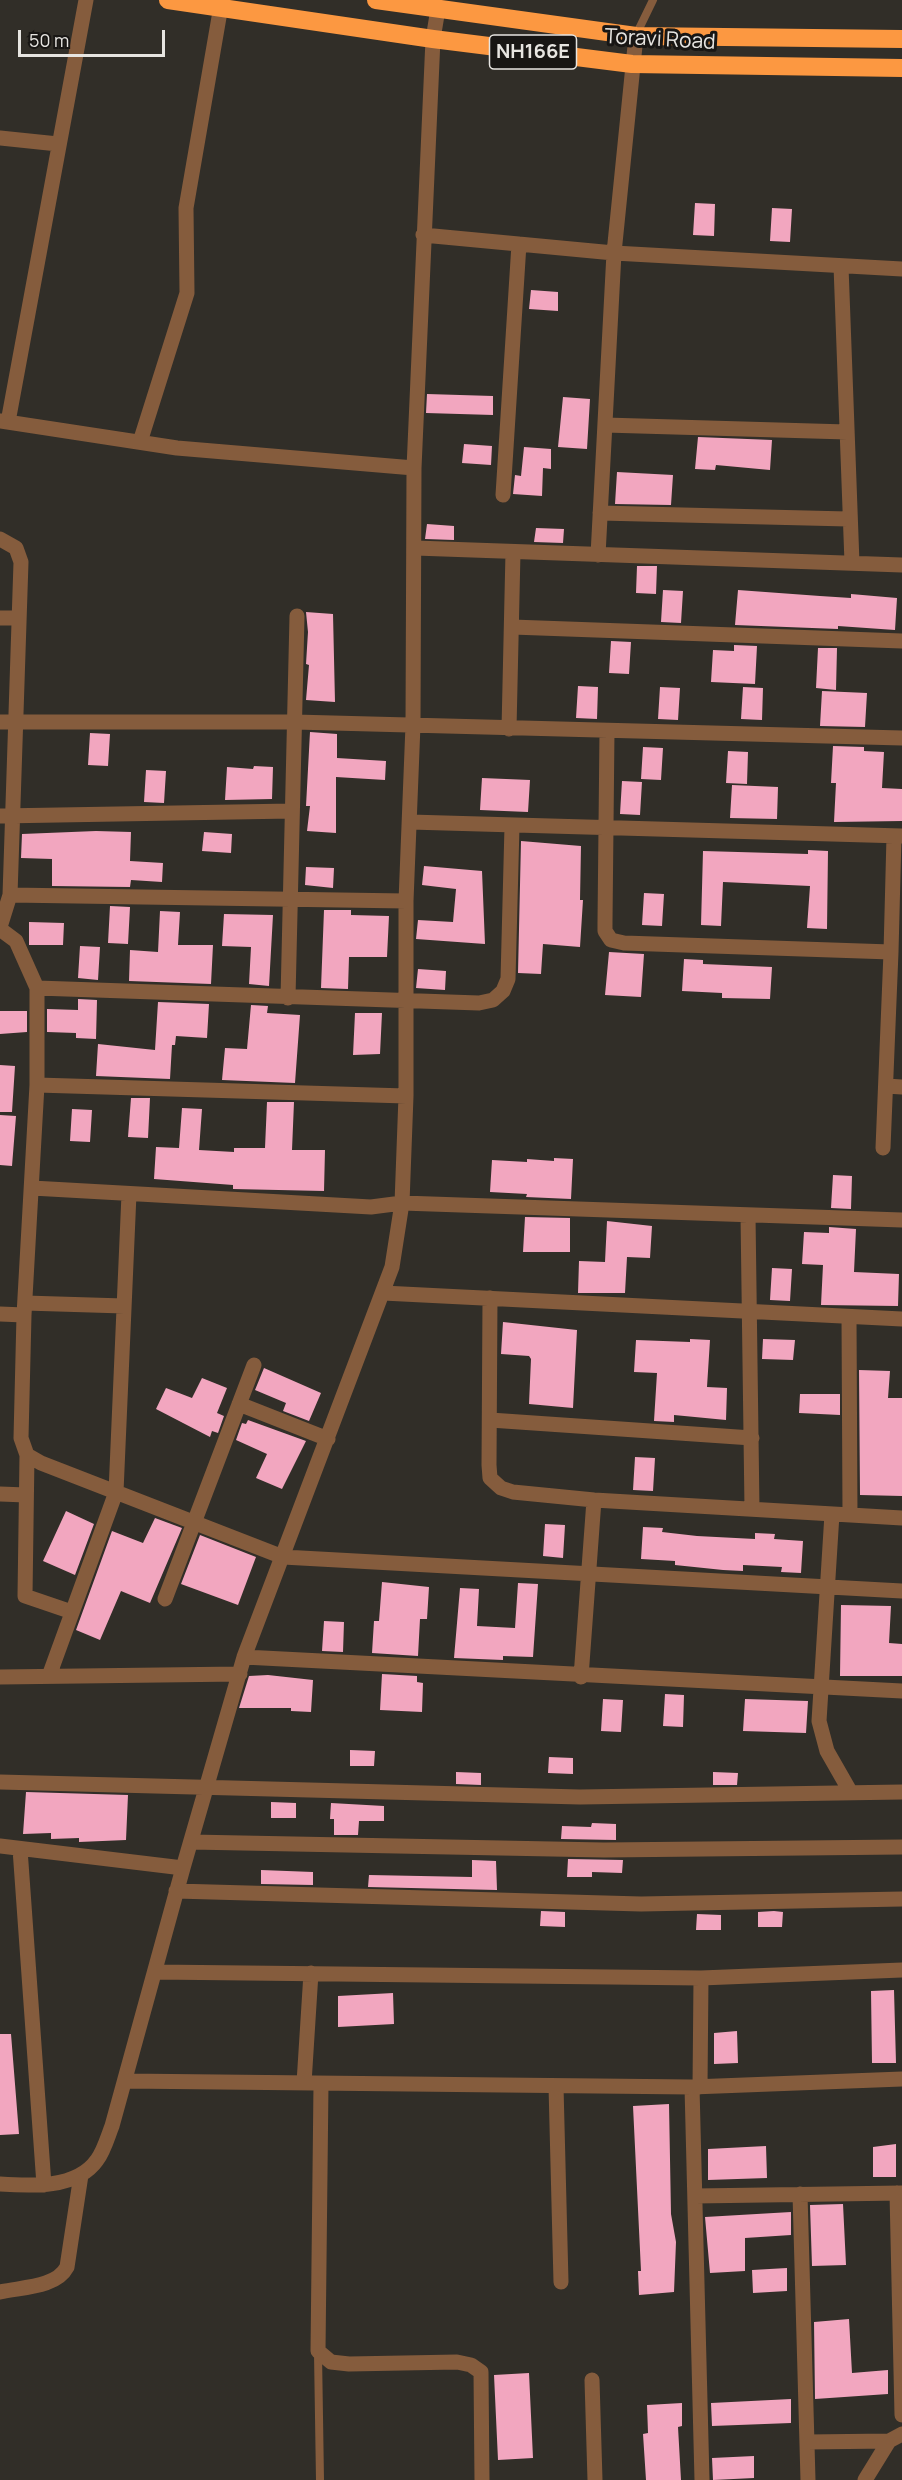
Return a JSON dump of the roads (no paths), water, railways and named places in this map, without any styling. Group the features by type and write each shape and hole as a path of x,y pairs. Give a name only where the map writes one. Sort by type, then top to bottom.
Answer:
{"highway":[{"name":"Toravi Road","path":"168,0 221,4 433,39 632,64 902,68"},
{"name":"Toravi Road","path":"376,0 636,36 902,39"}],"street":[{"path":"86,0 4,421 177,448 414,468"},
{"path":"140,442 187,293 186,208 221,4"},
{"path":"0,2184 44,2185 81,2175 97,2160 112,2126 176,1891 244,1657 392,1267 402,1203 406,1096 406,901 413,725 414,468 433,39 438,9"},
{"path":"598,555 614,253 636,36"},
{"path":"0,138 58,144"},
{"path":"423,236 614,253 902,270"},
{"path":"503,495 519,244"},
{"path":"840,266 848,519 852,563"},
{"path":"605,425 847,432"},
{"path":"600,513 848,519"},
{"path":"0,539 16,548 21,562 19,618 7,722 6,816 10,895 0,928 16,941 37,988 37,1085 24,1309 21,1438 27,1455 25,1596 72,1612"},
{"path":"415,548 902,565"},
{"path":"509,729 513,552"},
{"path":"288,998 297,616"},
{"path":"0,618 19,618"},
{"path":"512,627 902,640"},
{"path":"7,722 295,722 902,738"},
{"path":"607,731 604,922 605,931 611,940 624,943 891,952"},
{"path":"6,816 292,811"},
{"path":"410,822 898,836 891,952 895,1004 886,1086 884,1148"},
{"path":"37,988 407,1002 479,1003 493,1000 503,991 508,979 512,826"},
{"path":"10,895 406,901"},
{"path":"37,1085 406,1096"},
{"path":"886,1086 902,1087"},
{"path":"32,1188 371,1207 402,1203 902,1220"},
{"path":"49,1676 116,1492 129,1194"},
{"path":"748,1215 752,1509"},
{"path":"383,1293 902,1319"},
{"path":"490,1298 490,1478 501,1488 513,1492 594,1500 902,1518"},
{"path":"0,1314 24,1309 124,1306"},
{"path":"849,1317 850,1515"},
{"path":"165,1599 254,1365"},
{"path":"239,1404 328,1439"},
{"path":"490,1420 752,1438"},
{"path":"27,1455 41,1463 283,1557 902,1591"},
{"path":"0,1494 26,1495"},
{"path":"581,1677 594,1500"},
{"path":"831,1514 829,1587 819,1721 821,1736 851,1793"},
{"path":"244,1657 581,1677 902,1692"},
{"path":"0,1677 240,1674"},
{"path":"0,1782 591,1797 902,1792"},
{"path":"190,1842 604,1851 902,1847"},
{"path":"0,1846 183,1868"},
{"path":"20,1849 44,2185"},
{"path":"176,1891 641,1904 902,1899"},
{"path":"155,1972 701,1978 902,1970"},
{"path":"304,2083 311,1973"},
{"path":"701,1978 696,2087 695,2196 702,2480"},
{"path":"125,2082 696,2087 902,2079"},
{"path":"321,2084 318,2351 331,2362 349,2364 457,2362 471,2365 481,2372 482,2480"},
{"path":"556,2086 561,2282"},
{"path":"0,2292 52,2282 62,2276 67,2267 81,2175"},
{"path":"695,2196 900,2193 902,2415"},
{"path":"800,2194 808,2480"},
{"path":"592,2380 595,2480"},
{"path":"807,2442 895,2438"},
{"path":"865,2480 895,2438"}],"lane":[{"path":"636,36 653,0"},
{"path":"318,2351 320,2480"}]}
